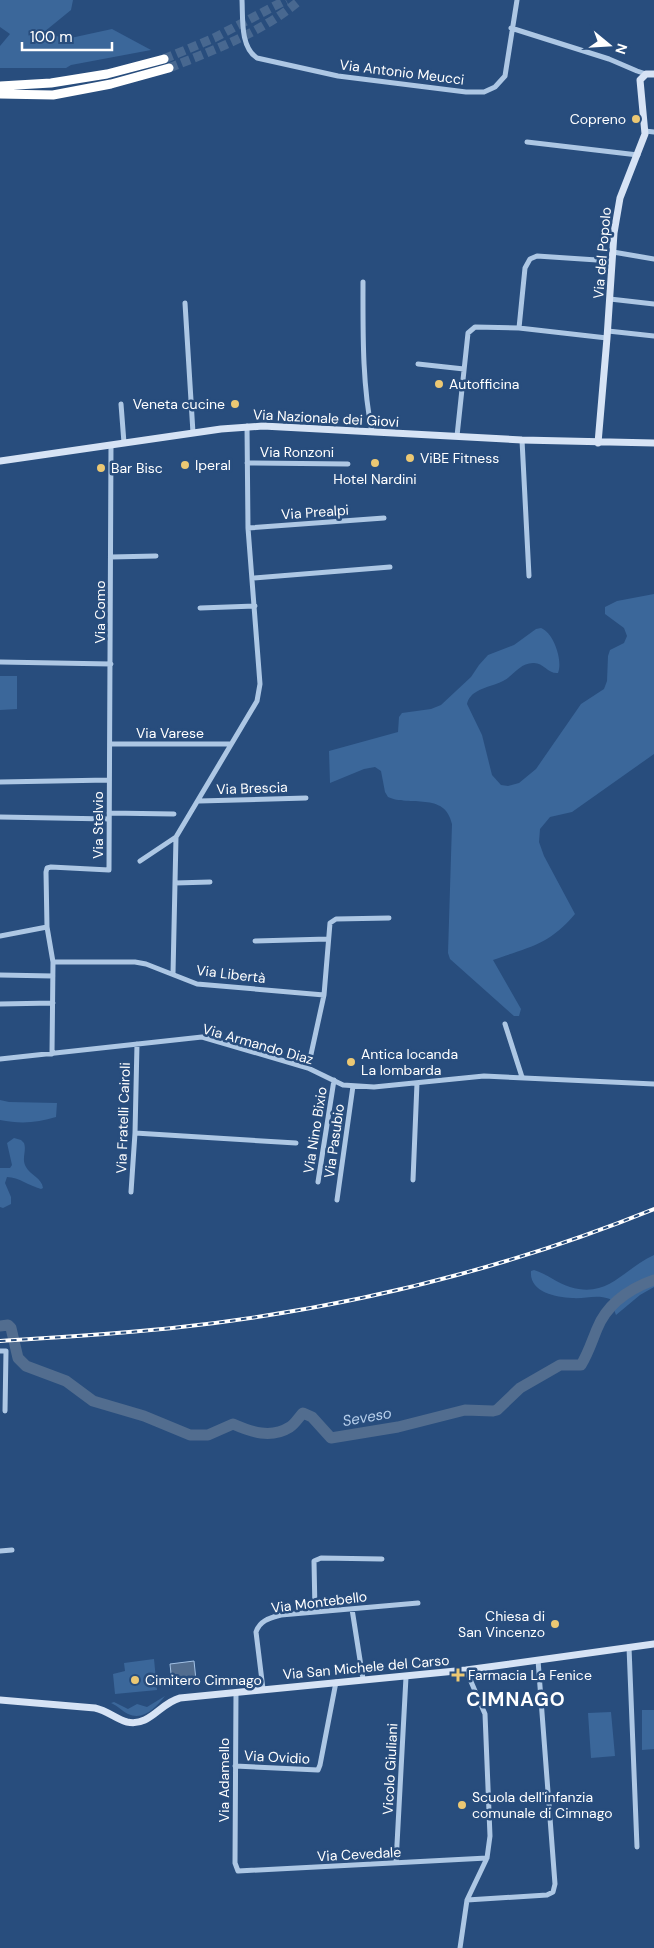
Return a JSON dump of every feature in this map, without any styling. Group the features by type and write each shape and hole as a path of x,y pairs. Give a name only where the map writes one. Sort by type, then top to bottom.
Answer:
{"highway":[{"path":"0,86 51,83 107,74 164,59"},
{"path":"0,94 52,95 111,84 169,68"}],"street":[{"name":"Via Antonio Meucci","path":"242,0 248,49 251,54 264,61 338,76 466,92 484,92 495,87 505,76 517,0"},
{"path":"512,28 650,74"},
{"path":"631,69 635,73 640,86"},
{"path":"640,86 641,78 650,74"},
{"name":"Via del Popolo","path":"598,443 608,334 614,233 618,206 645,136 640,86"},
{"path":"645,131 654,132"},
{"path":"527,142 638,155"},
{"path":"613,252 654,259"},
{"path":"519,328 525,268 530,259 537,256 612,261"},
{"path":"363,282 366,396 372,432"},
{"path":"610,299 654,304"},
{"path":"185,302 193,433"},
{"path":"457,436 468,333 475,328 519,328 654,336"},
{"path":"418,364 464,368"},
{"path":"121,404 124,443"},
{"path":"140,861 176,837 257,701 260,684 248,528 247,426"},
{"name":"Via Nazionale dei Giovi","path":"0,461 247,426 522,440 654,443"},
{"path":"522,440 529,576"},
{"name":"Via Como","path":"109,780 111,445"},
{"name":"Via Ronzoni","path":"247,463 348,464"},
{"name":"Via Prealpi","path":"248,528 384,518"},
{"path":"111,557 156,556"},
{"path":"253,578 390,566"},
{"path":"200,608 255,606"},
{"path":"0,662 111,664"},
{"name":"Via Varese","path":"110,744 230,744"},
{"path":"0,782 109,780"},
{"name":"Via Stelvio","path":"47,926 44,876 47,868 109,870 109,780"},
{"name":"Via Brescia","path":"198,801 306,798"},
{"path":"0,817 174,814"},
{"path":"173,974 176,837"},
{"path":"175,883 210,882"},
{"path":"308,1068 324,995 330,923 336,919 389,918"},
{"path":"0,936 47,926 54,976 52,1054"},
{"path":"255,941 328,939"},
{"name":"Via Libertà","path":"53,962 136,962 197,984 324,995"},
{"path":"0,975 54,976"},
{"path":"0,1004 53,1003"},
{"path":"505,1024 522,1077"},
{"name":"Via Armando Diaz","path":"0,1059 202,1037 308,1068 343,1085 374,1087 484,1076 654,1084"},
{"name":"Via Fratelli Cairoli","path":"131,1192 135,1133 137,1044"},
{"name":"Via Nino Bixio","path":"318,1182 334,1080"},
{"path":"413,1180 417,1083"},
{"name":"Via Pasubio","path":"336,1200 353,1086"},
{"path":"135,1133 296,1143"},
{"path":"3,1351 5,1411"},
{"path":"0,1551 12,1550"},
{"path":"316,1612 314,1561 321,1558 382,1559"},
{"name":"Via Montebello","path":"263,1689 256,1638 258,1626 268,1618 281,1615 418,1603"},
{"path":"352,1609 363,1679"},
{"name":"Via San Michele del Carso","path":"0,1700 95,1708 108,1711 122,1720 136,1722 148,1719 174,1699 363,1679 406,1677 654,1644"},
{"path":"629,1647 636,1847"},
{"path":"467,1900 547,1895 553,1892 556,1884 538,1660"},
{"path":"460,1948 467,1900 487,1858 490,1836 485,1714 466,1670"},
{"name":"Vicolo Giuliani","path":"396,1863 406,1677"},
{"name":"Via Ovidio","path":"235,1766 318,1770 336,1682"},
{"name":"Via Adamello","path":"235,1867 236,1692"},
{"name":"Via Cevedale","path":"235,1867 238,1871 244,1872 487,1858"}],"shaded area":[{"path":"0,0 73,0 71,10 44,32 66,39 112,29 151,50 71,65 66,68 0,68 0,46 10,34 0,27"},
{"path":"654,594 654,754 572,812 550,817 540,829 539,842 544,856 575,914 547,939 528,948 493,960 521,1009 519,1016 514,1016 450,959 448,953 452,824 448,814 442,807 434,804 396,800 388,797 385,792 381,771 375,767 364,769 330,783 329,751 398,732 399,717 402,713 431,709 441,705 471,677 488,655 514,645 536,629 541,628 550,635 556,648 559,662 558,673 551,672 537,663 524,665 507,679 473,694 467,704 482,735 492,775 501,785 508,786 519,783 536,769 581,704 604,689 607,681 610,650 624,643 627,636 624,628 605,614 605,607 617,601"},
{"path":"0,676 17,676 17,709 0,710"},
{"path":"0,1100 9,1102 57,1103 56,1117 28,1122 0,1120"},
{"path":"14,1138 24,1143 25,1164 43,1188 32,1186 16,1178 7,1177 5,1183 11,1197 11,1204 3,1208 0,1207 0,1168 10,1168 12,1165 7,1143"},
{"path":"654,1255 654,1287 640,1295 616,1315 610,1299 596,1297 572,1298 551,1295 539,1289 531,1278 531,1271 534,1270 570,1287 583,1290 595,1289 615,1281"},
{"path":"154,1659 157,1690 115,1694 113,1674 125,1671 124,1663"},
{"path":"194,1661 196,1680 172,1683 170,1664"},
{"path":"165,1696 149,1712 139,1716 128,1714 111,1703 114,1702 128,1709 137,1704 147,1707"},
{"path":"642,1710 654,1710 654,1749 642,1750"},
{"path":"611,1712 615,1756 591,1758 588,1713"}],"waterway":[{"name":"Seveso","path":"0,1326 8,1325 11,1328 18,1358 26,1366 66,1381 93,1401 144,1416 190,1435 208,1435 233,1424 254,1432 276,1433 292,1426 303,1413 312,1417 331,1438 398,1427 465,1410 497,1410 520,1388 560,1365 581,1365 601,1320 613,1305 636,1288 654,1280"}],"tunnel":[{"path":"164,59 214,38 286,0"},
{"path":"169,68 254,31 300,0"}],"railway":[{"path":"0,1341 181,1327 302,1310 362,1298 422,1284 539,1251 654,1209"}],"place":[{"name":"Copreno","path":"636,119"},
{"name":"Autofficina","path":"439,384"},
{"name":"Veneta cucine","path":"235,404"},
{"name":"ViBE Fitness","path":"410,458"},
{"name":"Hotel Nardini","path":"375,463"},
{"name":"Iperal","path":"185,465"},
{"name":"Bar Bisc","path":"101,468"},
{"name":"Antica locanda La lombarda","path":"351,1062"},
{"name":"Chiesa di San Vincenzo","path":"555,1624"},
{"name":"Farmacia La Fenice","path":"458,1675"},
{"name":"Cimitero Cimnago","path":"135,1680"},
{"name":"Scuola dell'infanzia comunale di Cimnago","path":"462,1805"}],"district":[{"name":"CIMNAGO","path":"516,1699"}]}
